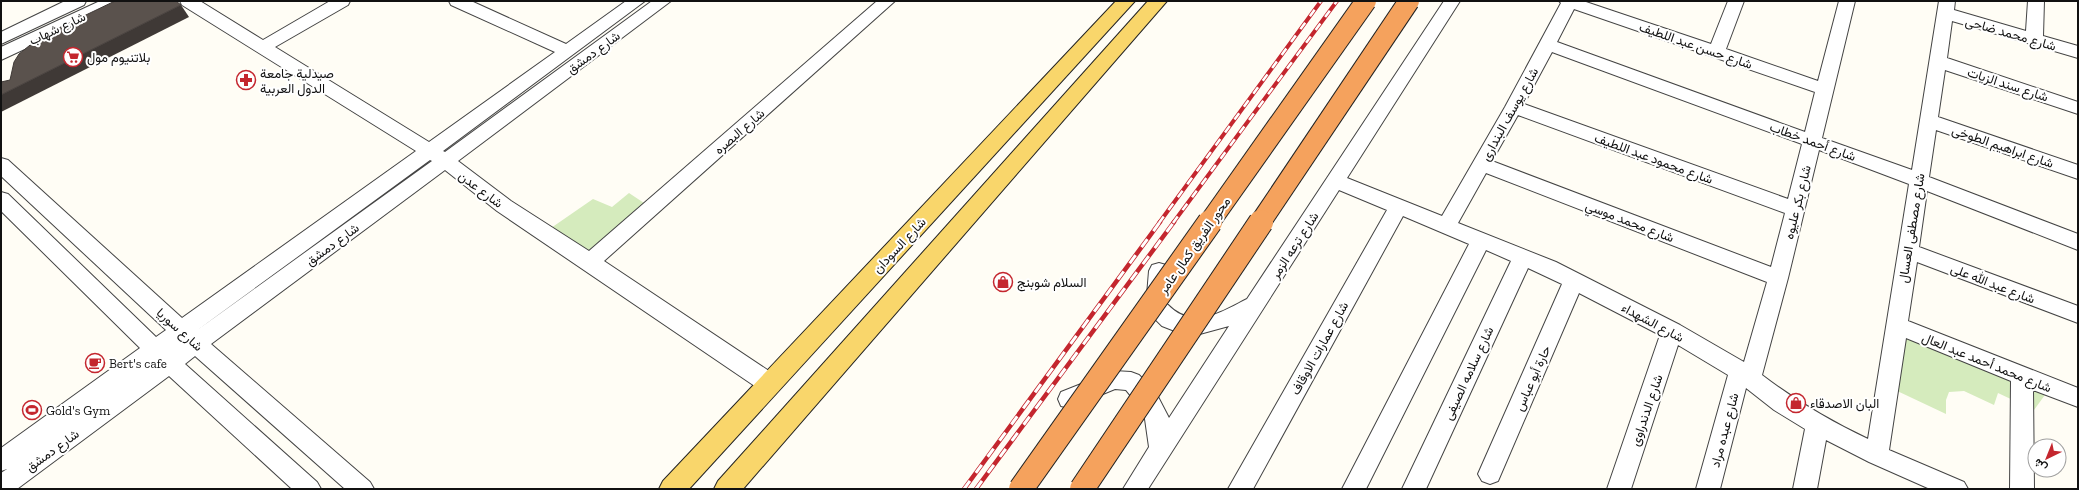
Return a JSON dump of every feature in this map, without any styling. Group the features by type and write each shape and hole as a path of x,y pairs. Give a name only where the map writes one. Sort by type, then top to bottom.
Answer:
{"highway":[{"name":"محور الفريق كمال عامر","path":"1021,489 1366,1"},
{"path":"1082,489 1409,1"}],"main road":[{"name":"شارع السودان","path":"672,489 1126,1"},
{"path":"727,489 1158,1"}],"street":[{"name":"شارع شهاب","path":"1,39 78,1"},
{"name":"شارع شهاب","path":"1,54 113,1"},
{"name":"شارع عدن","path":"188,1 438,156 504,206 590,262 770,384"},
{"path":"263,47 342,1"},
{"path":"457,1 568,51"},
{"name":"شارع دمشق","path":"438,156 568,51 637,1"},
{"name":"شارع دمشق","path":"1,487 189,337 438,156 663,1"},
{"name":"شارع البصره","path":"590,262 887,1"},
{"name":"شارع ترعه الزمر","path":"1135,489 1452,1"},
{"name":"شارع حسن عبد اللطيف","path":"1569,1 1825,89"},
{"name":"شارع يوسف البندارى","path":"1446,226 1514,107 1569,1"},
{"path":"1717,52 1736,1"},
{"name":"شارع بكر عليوه","path":"1745,375 1778,278 1847,1"},
{"path":"2034,39 2036,1"},
{"name":"شارع محمد ضاحى","path":"1946,7 2034,39 2078,52"},
{"name":"شارع مصطفى العسال","path":"1877,455 1946,7"},
{"name":"شارع أحمد خطاب","path":"1548,44 1812,140 2078,242"},
{"name":"شارع سند الزيات","path":"1938,61 2078,108"},
{"name":"شارع محمود عبد اللطيف","path":"1514,107 1795,209"},
{"name":"شارع ابراهيم الطوخى","path":"1928,120 2078,172"},
{"name":"شارع محمد موسي","path":"1482,164 1778,278"},
{"name":"شارع سوريا","path":"1,165 189,337 362,489"},
{"name":"شارع الشهداء","path":"1336,181 1523,256 1574,281 1672,331 1745,375 1782,403 1817,426 1877,455 1921,482 1956,489"},
{"path":"1,199 163,357 309,489"},
{"name":"شارع عمارات الاوقاف","path":"1240,489 1398,206"},
{"path":"1354,489 1481,240"},
{"name":"شارع عبد الله على","path":"1908,251 2078,315"},
{"name":"شارع سلامه الصيفى","path":"1414,489 1523,256"},
{"path":"1159,271 1156,307 1174,323 1199,327 1213,324 1256,304"},
{"name":"حارة أبو عباس","path":"1490,474 1574,281"},
{"name":"شارع محمد أحمد عبد العال","path":"1896,325 2078,398"},
{"name":"شارع الدندراوى","path":"1619,489 1672,331"},
{"name":"شارع دمشق","path":"1,461 163,357"},
{"name":"شارع عبده مراد","path":"1708,489 1745,375"},
{"path":"2022,376 2022,489"},
{"path":"1069,399 1114,380 1131,381 1150,400 1158,417 1161,450"},
{"path":"1805,489 1817,426"}],"green space":[{"path":"629,193 644,203 587,252 551,228 593,199 612,207"},
{"path":"1903,336 2050,388 2034,410 1998,393 1994,405 1964,391 1949,392 1946,400 1946,414 1893,389"}],"building":[{"path":"115,1 176,1 181,5 1,95 1,82 10,80 14,62 19,54 40,37"}],"railway":[{"path":"1159,223 1321,1"},
{"path":"1173,223 1337,1"},
{"path":"964,489 1160,222"},
{"path":"976,489 1174,222"}],"place":[{"name":"بلاتنيوم مول","path":"73,57"},
{"name":"صيدلية جامعة الدول العربية","path":"246,80"},
{"name":"السلام شوبنج","path":"1003,282"},
{"name":"Bert's cafe","path":"95,363"},
{"name":"البان الاصدقاء","path":"1796,403"},
{"name":"Gold's Gym","path":"32,410"}]}
